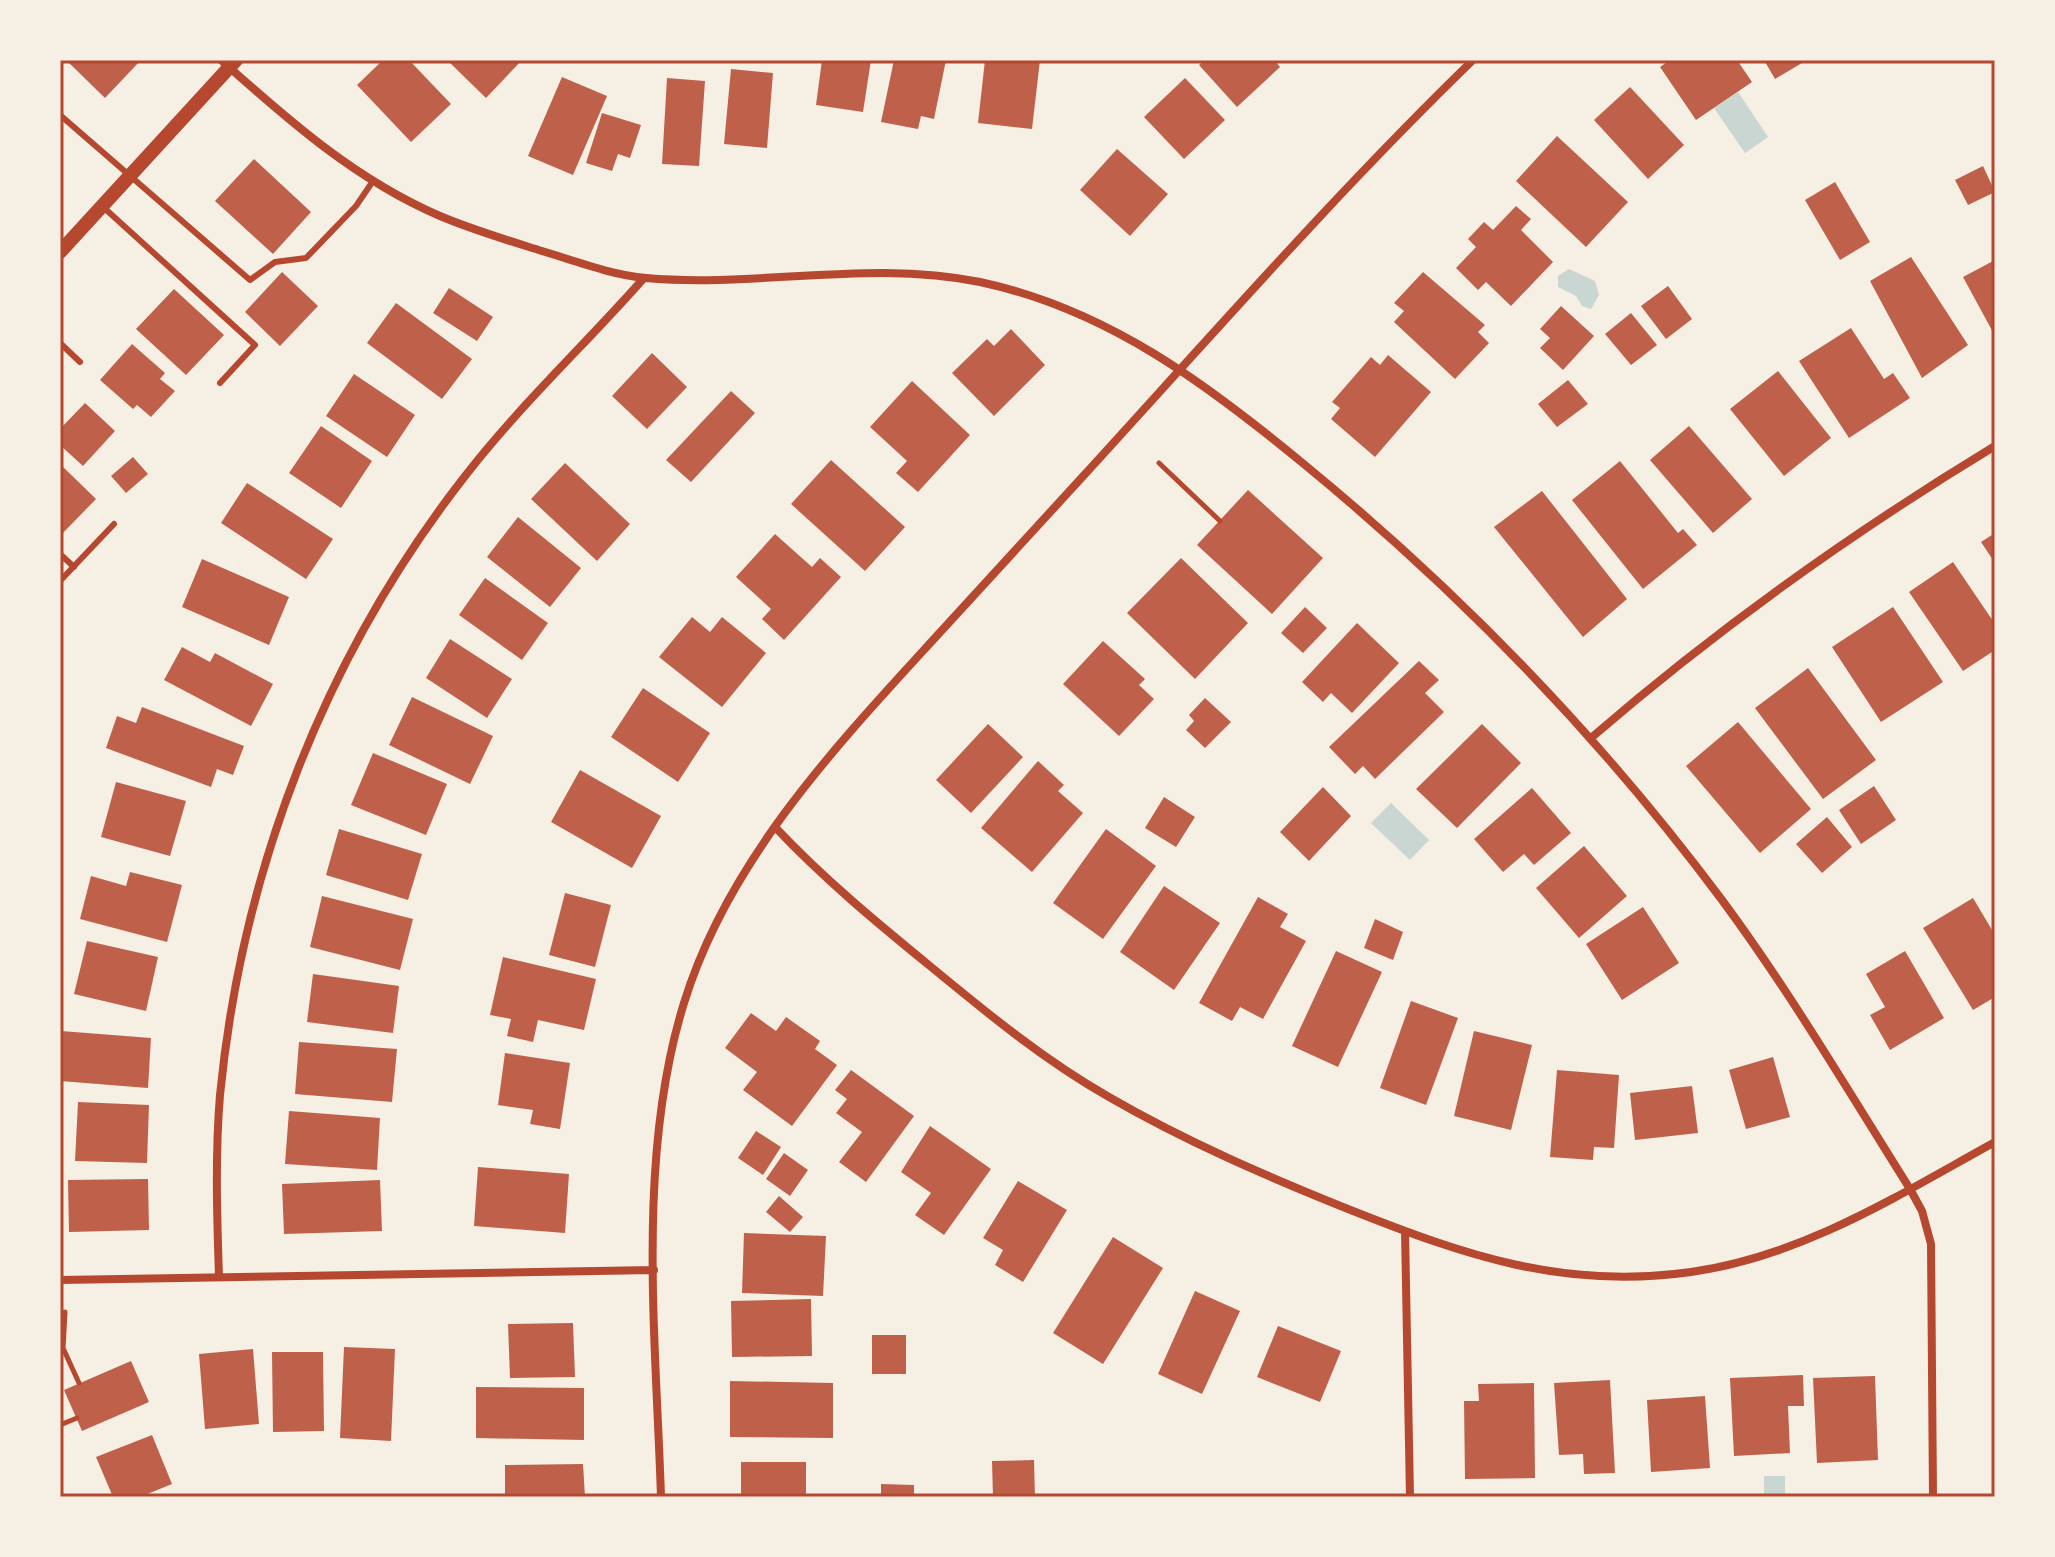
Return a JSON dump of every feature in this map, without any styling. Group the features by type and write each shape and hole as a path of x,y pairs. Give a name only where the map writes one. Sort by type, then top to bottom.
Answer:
{"street":[{"path":"661,1497 654,1270 659,1134 665,1083 682,1006 704,943 775,827 855,726 1182,369 1473,60"},
{"path":"60,252 229,62 296,128 373,181 434,214 481,232 644,278 873,272 968,280 1057,305 1109,326 1182,369 1222,397 1379,524 1479,619 1639,794 1743,929 1922,1211 1931,1244 1933,1497"},
{"path":"219,1277 220,1098 233,998 255,896 306,746 373,610 431,522 534,394 644,278"},
{"path":"1591,738 1664,675 1776,589 1890,509 1995,446"},
{"path":"775,827 828,882 993,1018 1062,1068 1205,1148 1405,1231 1493,1262 1585,1278 1650,1276 1762,1257 1828,1233 1995,1142"},
{"path":"1405,1231 1410,1497"},
{"path":"60,1280 654,1270"}],"lane":[{"path":"60,115 250,280 275,262 306,258 356,206 373,181"},
{"path":"102,206 255,345 220,383"},
{"path":"60,343 80,362"},
{"path":"60,581 114,524"},
{"path":"60,554 74,567"}],"path":[{"path":"1159,463 1220,521"},
{"path":"65,1312 63,1348 79,1383"},
{"path":"60,1425 77,1418"}],"shaded area":[{"path":"1738,92 1768,137 1745,153 1714,108"},
{"path":"1569,269 1595,281 1599,295 1591,309 1582,306 1576,296 1558,287 1558,276"},
{"path":"1391,803 1429,840 1410,860 1371,823"},
{"path":"1764,1476 1785,1476 1785,1497 1764,1497"}],"building":[{"path":"66,60 141,60 105,98"},
{"path":"383,60 409,60 451,104 411,142 357,85"},
{"path":"447,60 522,60 486,98"},
{"path":"822,60 871,60 863,112 816,105"},
{"path":"894,60 946,60 934,119 921,116 918,129 881,122"},
{"path":"985,60 1040,60 1032,129 978,123"},
{"path":"1205,60 1274,60 1280,67 1237,107 1199,65"},
{"path":"1670,60 1737,60 1752,82 1696,120 1660,67"},
{"path":"1764,60 1807,60 1775,79"},
{"path":"731,69 773,73 767,148 724,144"},
{"path":"562,77 607,96 573,175 528,156"},
{"path":"667,78 705,81 699,166 662,164"},
{"path":"1185,78 1225,120 1184,159 1144,117"},
{"path":"1630,87 1684,145 1648,179 1594,120"},
{"path":"602,113 641,125 630,158 618,154 612,171 586,163"},
{"path":"1557,136 1628,202 1586,247 1516,181"},
{"path":"1117,149 1168,194 1130,236 1080,190"},
{"path":"254,159 311,212 273,254 215,201"},
{"path":"1983,166 1995,192 1968,205 1955,180"},
{"path":"1835,182 1870,242 1840,260 1805,200"},
{"path":"1516,206 1531,219 1521,230 1553,262 1511,306 1486,282 1478,290 1456,268 1476,247 1468,239 1484,222 1493,230"},
{"path":"1911,257 1968,345 1922,378 1870,281"},
{"path":"1995,260 1995,336 1963,277"},
{"path":"282,272 318,306 280,346 245,312"},
{"path":"1423,272 1485,325 1478,332 1489,343 1455,379 1394,322 1404,311 1394,303"},
{"path":"1668,286 1692,319 1666,339 1641,306"},
{"path":"449,288 493,317 477,341 433,313"},
{"path":"174,289 224,335 186,375 136,329"},
{"path":"396,303 472,359 442,399 367,343"},
{"path":"1561,306 1594,336 1563,370 1540,348 1550,338 1540,329"},
{"path":"1631,313 1657,345 1631,365 1605,334"},
{"path":"1851,328 1884,379 1893,373 1910,398 1849,438 1799,361"},
{"path":"1011,329 1045,365 994,416 952,373 987,339 994,346"},
{"path":"132,344 165,373 160,379 175,391 151,417 137,405 133,409 100,380"},
{"path":"652,353 687,387 647,429 612,396"},
{"path":"1388,355 1431,392 1375,457 1331,419 1340,408 1332,402 1371,357 1380,365"},
{"path":"1778,371 1831,438 1784,476 1730,409"},
{"path":"354,374 415,415 387,457 326,416"},
{"path":"1568,380 1588,404 1557,427 1538,404"},
{"path":"912,381 970,435 918,492 896,473 907,461 870,427"},
{"path":"731,391 755,413 691,482 666,460"},
{"path":"85,403 115,431 83,466 60,445 60,429"},
{"path":"321,426 372,461 341,508 289,473"},
{"path":"1689,426 1752,499 1713,533 1650,460"},
{"path":"133,457 148,474 126,493 111,476"},
{"path":"831,460 905,527 865,571 791,504"},
{"path":"1620,461 1678,533 1683,529 1697,545 1643,589 1572,500"},
{"path":"565,463 630,524 597,561 531,499"},
{"path":"60,464 96,499 60,536"},
{"path":"247,483 333,539 306,579 221,523"},
{"path":"1248,490 1323,558 1272,614 1197,545"},
{"path":"1542,491 1627,599 1583,637 1494,527"},
{"path":"518,517 581,568 550,607 487,557"},
{"path":"1995,533 1995,563 1981,542"},
{"path":"775,534 812,567 820,558 841,577 784,640 762,619 771,609 736,577"},
{"path":"1181,558 1248,623 1195,679 1127,613"},
{"path":"202,559 289,597 269,645 182,607"},
{"path":"1953,562 1995,624 1995,650 1963,671 1909,592"},
{"path":"485,578 548,623 522,660 459,615"},
{"path":"1305,607 1327,628 1303,653 1281,633"},
{"path":"1893,607 1943,682 1881,722 1832,647"},
{"path":"692,617 710,632 722,617 766,653 722,707 659,657"},
{"path":"1357,623 1399,663 1352,713 1331,693 1323,702 1302,682"},
{"path":"450,639 512,679 487,718 426,678"},
{"path":"1103,641 1145,679 1139,685 1154,699 1119,736 1063,684"},
{"path":"182,647 210,662 215,653 273,684 251,726 164,680"},
{"path":"1419,661 1439,680 1425,693 1444,712 1375,779 1363,766 1355,774 1329,747"},
{"path":"1808,668 1876,760 1823,799 1755,708"},
{"path":"643,688 710,733 678,782 611,737"},
{"path":"412,697 493,736 470,784 389,745"},
{"path":"1205,698 1231,722 1205,748 1186,730 1194,721 1189,715"},
{"path":"142,707 244,746 233,775 217,769 211,787 106,748 117,716 136,723"},
{"path":"1738,722 1811,809 1760,853 1686,766"},
{"path":"988,724 1023,757 971,813 936,780"},
{"path":"1482,724 1521,763 1457,828 1416,789"},
{"path":"373,753 447,784 426,835 351,805"},
{"path":"1038,761 1064,785 1058,791 1083,813 1032,872 981,828"},
{"path":"580,770 661,816 632,868 551,822"},
{"path":"116,782 186,801 170,856 101,837"},
{"path":"1874,786 1896,820 1861,844 1839,810"},
{"path":"1323,787 1351,816 1309,861 1280,832"},
{"path":"1532,788 1571,833 1534,865 1524,854 1503,872 1474,839"},
{"path":"1164,797 1195,817 1176,847 1145,828"},
{"path":"1827,817 1852,847 1822,873 1796,844"},
{"path":"339,829 422,854 408,900 326,875"},
{"path":"1106,829 1156,866 1103,939 1053,903"},
{"path":"1584,846 1627,896 1579,938 1536,888"},
{"path":"130,872 182,885 167,942 80,919 91,876 126,886"},
{"path":"1164,886 1220,923 1174,990 1120,952"},
{"path":"565,893 611,905 595,967 549,955"},
{"path":"322,896 413,919 400,970 310,947"},
{"path":"1258,897 1288,914 1280,927 1306,941 1263,1019 1240,1007 1232,1021 1199,1003"},
{"path":"1973,898 1995,935 1995,997 1973,1010 1923,928"},
{"path":"1643,907 1679,963 1622,1000 1586,944"},
{"path":"1375,919 1403,932 1393,960 1364,948"},
{"path":"87,941 158,957 146,1011 74,994"},
{"path":"1336,951 1382,972 1338,1067 1292,1046"},
{"path":"1905,951 1944,1018 1890,1050 1870,1015 1885,1007 1866,974"},
{"path":"503,957 596,979 584,1030 538,1020 533,1042 507,1036 511,1019 490,1015"},
{"path":"313,974 399,986 393,1033 307,1022"},
{"path":"1411,1001 1458,1018 1426,1105 1380,1088"},
{"path":"751,1013 776,1031 786,1017 820,1041 815,1049 837,1065 792,1126 743,1090 757,1072 725,1048"},
{"path":"61,1031 151,1038 148,1088 60,1081"},
{"path":"1474,1031 1532,1045 1511,1130 1454,1116"},
{"path":"299,1042 397,1049 392,1102 295,1094"},
{"path":"505,1053 570,1063 560,1129 530,1124 533,1110 498,1105"},
{"path":"1773,1057 1790,1117 1746,1129 1729,1070"},
{"path":"851,1070 914,1116 866,1182 839,1162 862,1132 836,1113 847,1099 835,1090"},
{"path":"1557,1070 1619,1075 1614,1148 1594,1147 1593,1160 1550,1157"},
{"path":"1692,1086 1698,1133 1635,1140 1630,1093"},
{"path":"78,1102 149,1105 147,1163 75,1161"},
{"path":"289,1111 380,1118 377,1170 285,1164"},
{"path":"930,1126 991,1169 944,1235 915,1215 931,1193 901,1172"},
{"path":"756,1131 781,1147 763,1175 738,1158"},
{"path":"784,1153 808,1170 790,1196 766,1179"},
{"path":"478,1167 569,1174 565,1233 474,1226"},
{"path":"148,1179 149,1230 69,1232 68,1180"},
{"path":"380,1180 382,1231 284,1234 282,1184"},
{"path":"1018,1181 1067,1210 1023,1282 995,1265 1003,1250 983,1238"},
{"path":"779,1196 803,1217 790,1232 766,1212"},
{"path":"744,1233 826,1236 823,1296 742,1293"},
{"path":"1113,1237 1163,1268 1103,1364 1053,1333"},
{"path":"1195,1291 1240,1311 1202,1394 1158,1374"},
{"path":"811,1299 812,1356 732,1357 731,1301"},
{"path":"573,1323 575,1377 510,1378 508,1324"},
{"path":"1278,1326 1341,1351 1320,1402 1257,1377"},
{"path":"872,1335 906,1335 906,1374 872,1374"},
{"path":"344,1347 395,1349 391,1441 340,1438"},
{"path":"253,1349 259,1424 205,1429 199,1354"},
{"path":"272,1352 323,1352 324,1431 273,1432"},
{"path":"131,1361 149,1402 82,1431 64,1390"},
{"path":"1803,1375 1804,1406 1788,1406 1790,1453 1734,1456 1730,1378"},
{"path":"1875,1376 1878,1460 1817,1463 1813,1378"},
{"path":"1610,1380 1615,1473 1584,1474 1583,1454 1559,1455 1554,1383"},
{"path":"730,1381 833,1383 833,1438 730,1437"},
{"path":"1534,1383 1535,1478 1465,1479 1464,1401 1479,1401 1478,1384"},
{"path":"476,1387 584,1388 584,1440 476,1438"},
{"path":"1705,1396 1710,1468 1651,1472 1647,1400"},
{"path":"152,1435 172,1484 140,1497 113,1497 96,1457"},
{"path":"1034,1460 1035,1497 993,1497 992,1461"},
{"path":"741,1462 806,1462 806,1497 741,1497"},
{"path":"583,1464 585,1497 505,1497 505,1465"},
{"path":"881,1484 914,1485 914,1497 881,1497"}]}
